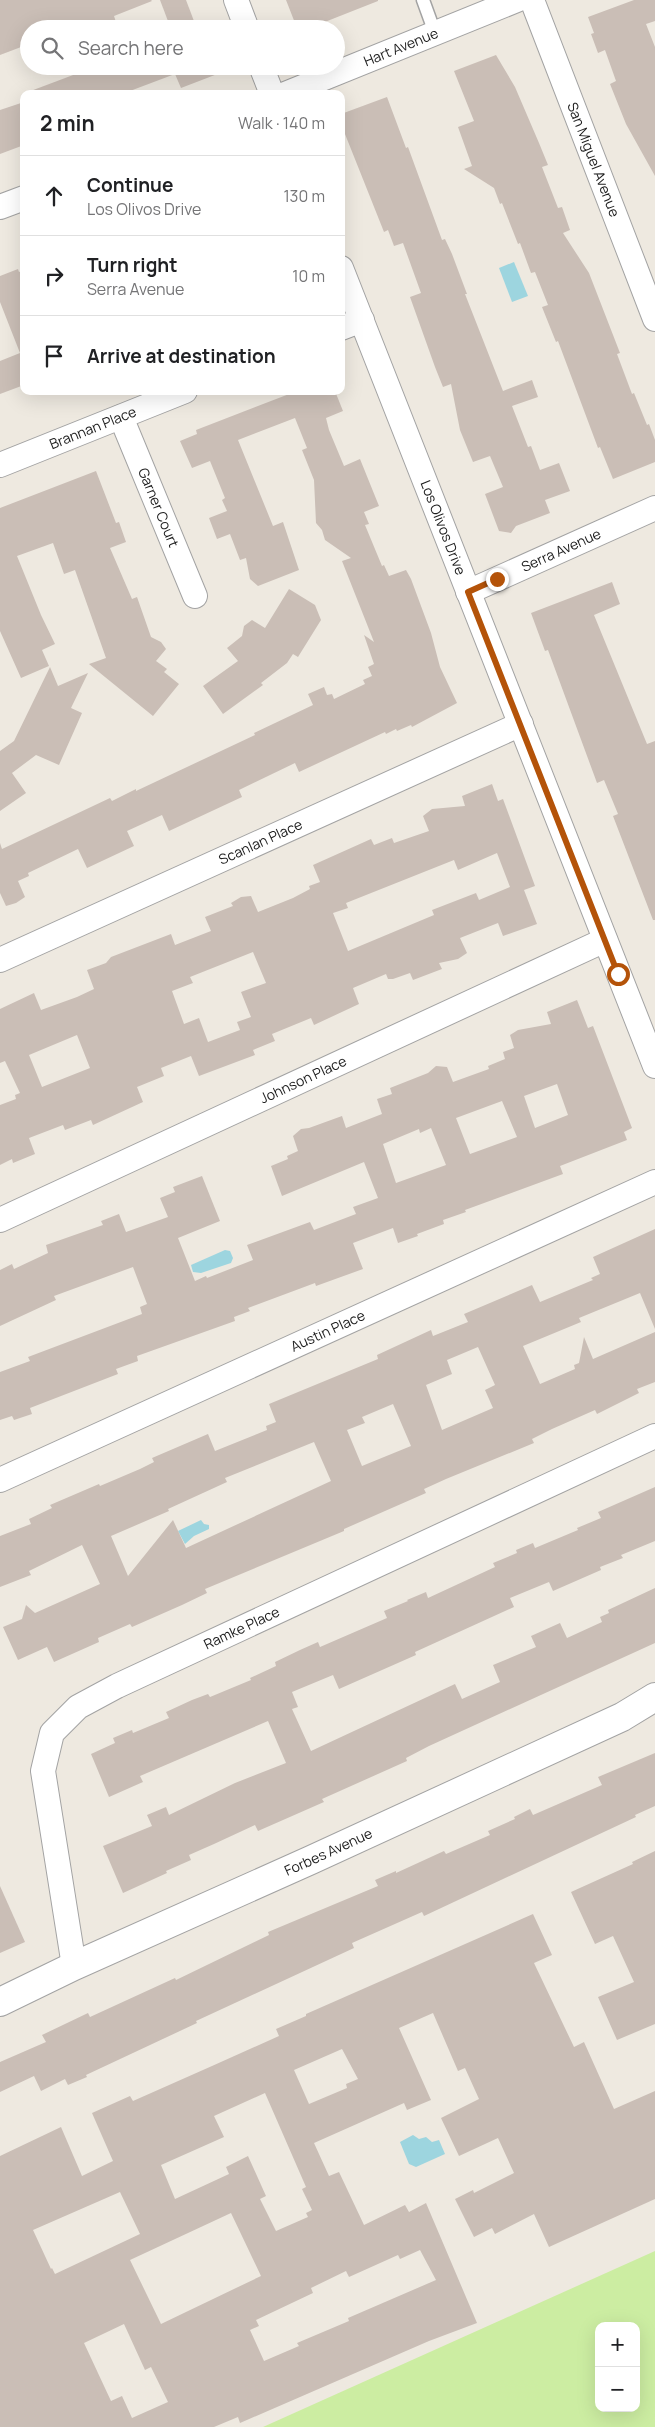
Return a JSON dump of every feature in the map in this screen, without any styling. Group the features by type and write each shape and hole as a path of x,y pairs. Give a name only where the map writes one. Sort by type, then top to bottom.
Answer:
{"street":[{"path":"236,0 244,20"},
{"name":"Hart Avenue","path":"345,69 517,0"},
{"name":"San Miguel Avenue","path":"532,0 655,319"},
{"path":"265,75 270,90"},
{"name":"Hart Avenue","path":"294,90 331,75"},
{"path":"0,207 20,200"},
{"name":"Los Olivos Drive","path":"345,288 352,324 468,592 655,1066"},
{"name":"Brannan Place","path":"0,465 175,395"},
{"name":"Garner Court","path":"121,417 195,596"},
{"name":"Serra Avenue","path":"468,592 655,508"},
{"name":"Scanlan Place","path":"0,960 521,724"},
{"name":"Johnson Place","path":"0,1220 605,940"},
{"name":"Austin Place","path":"0,1480 655,1182"},
{"name":"Ramke Place","path":"74,1966 43,1771 52,1733 78,1707 116,1686 655,1436"},
{"name":"Forbes Avenue","path":"0,2002 74,1966 614,1721 655,1697"}],"lane":[{"path":"423,0 435,33"}],"green space":[{"path":"655,2251 655,2427 263,2427"}],"water":[{"path":"514,262 528,296 512,302 499,268"},
{"path":"225,1250 230,1251 233,1258 231,1263 201,1273 193,1272 191,1265"},
{"path":"201,1520 204,1524 209,1525 209,1529 194,1536 185,1544 178,1531"},
{"path":"413,2135 419,2139 426,2137 432,2142 439,2140 445,2154 416,2167 409,2164 400,2142"}],"building":[{"path":"0,0 152,1 114,16 115,20 20,20 20,47 0,55"},
{"path":"160,0 186,0 194,20 168,20"},
{"path":"286,0 378,0 330,20 294,20"},
{"path":"634,0 655,0 655,21 646,24 655,47 655,176 626,124 610,84 616,81 605,50 598,53 591,34 594,33 588,17"},
{"path":"496,55 515,87 539,143 548,165 542,167 558,208 562,207 570,230 563,233 589,273 620,353 617,354 632,394 634,393 655,440 655,462 613,479 600,447 598,448 558,341 556,342 542,307 548,305 535,272 531,273 502,203 500,204 494,188 464,169 472,166 458,127 474,121 454,71"},
{"path":"73,75 172,75 133,90 33,90"},
{"path":"175,75 215,75 181,88"},
{"path":"387,97 406,148 408,147 442,240 445,239 452,254 467,294 465,294 503,391 532,380 538,397 512,406 528,447 531,446 540,470 559,463 570,491 545,500 550,513 516,526 511,533 499,531 485,494 503,487 490,456 473,462 460,430 451,384 443,387 410,297 421,293 403,243 394,246 388,230 384,232 345,134 345,113"},
{"path":"20,103 20,146 0,154 0,110"},
{"path":"18,269 20,272 20,353 0,302 0,276"},
{"path":"20,353 20,386 0,394 0,361"},
{"path":"287,395 337,395 343,411 326,418 329,430 344,466 360,459 379,506 364,512 369,524 365,525 382,566 384,565 389,576 406,570 411,579 431,633 440,667 457,703 412,727 411,725 397,731 396,729 386,734 385,732 299,772 295,763 239,790 242,797 169,831 162,815 127,831 134,846 87,868 78,849 28,873 29,876 18,881 25,897 16,903 6,906 0,893 0,843 2,849 110,798 112,801 136,789 136,791 255,735 254,733 313,705 308,694 324,687 327,695 332,694 334,699 365,684 363,680 372,676 368,667 374,664 364,635 374,642 342,561 351,558 325,540 322,530 316,523 314,480 302,450 307,448 295,418 238,440 273,526 283,522 299,570 258,586 250,579 246,558 240,560 230,534 217,539 209,518 227,511 222,500 225,498 210,461 192,468 180,441 197,434 196,430"},
{"path":"96,471 116,523 119,522 126,542 110,548 132,599 137,597 151,637 161,642 166,649 156,661 167,669 164,672 179,684 153,716 89,664 106,658 75,570 64,574 53,543 17,556 55,644 42,650 49,666 21,678 0,631 0,508"},
{"path":"612,582 620,604 594,615 647,744 655,741 655,920 653,920 613,816 618,814 604,780 597,783 548,650 545,651 531,613"},
{"path":"289,589 315,605 321,620 298,657 293,654 287,663 261,683 263,685 223,714 203,686 238,661 227,648 242,636 244,626 252,620 265,628"},
{"path":"50,667 58,686 88,673 71,708 82,713 59,765 36,755 12,773 26,793 0,811 0,751 14,741"},
{"path":"492,784 498,801 503,799 535,886 524,890 537,924 503,936 498,923 460,938 467,953 458,959 439,963 442,969 413,980 410,973 393,979 388,979 386,974 353,988 359,1004 314,1025 311,1018 272,1034 275,1041 253,1050 255,1055 199,1076 191,1056 161,1068 164,1076 137,1087 143,1102 93,1125 91,1120 65,1130 63,1125 29,1138 35,1154 13,1163 12,1159 0,1165 0,1105 16,1099 15,1095 20,1093 5,1061 0,1063 0,1009 34,993 41,1010 77,997 94,989 87,970 106,963 111,957 171,934 175,945 211,931 205,917 233,906 231,903 241,897 251,896 258,912 293,898 310,889 309,886 320,882 313,865 371,839 374,845 392,838 394,843 429,831 423,816 432,809 465,806 462,796","holes":["497,853 510,887 479,900 476,893 432,910 434,915 348,951 333,913 348,908 346,903 454,860 458,870","253,952 266,983 241,992 251,1017 237,1022 240,1030 208,1042 199,1018 184,1024 172,991 193,983 190,977","77,1035 90,1068 42,1087 29,1055"]},
{"path":"577,1000 588,1028 593,1026 632,1128 624,1132 627,1140 560,1166 563,1174 465,1210 466,1212 443,1220 444,1224 417,1234 418,1236 398,1243 393,1228 353,1243 363,1269 316,1286 315,1283 248,1308 250,1311 234,1317 235,1321 137,1356 138,1361 116,1369 118,1374 30,1408 32,1414 14,1420 12,1416 0,1420 0,1372 30,1361 28,1357 142,1314 140,1307 147,1304 133,1267 54,1296 56,1300 0,1326 0,1270 12,1264 14,1269 48,1253 46,1245 103,1225 101,1221 119,1214 126,1232 168,1217 160,1198 175,1192 173,1187 202,1176 220,1221 178,1238 195,1281 253,1260 247,1245 310,1222 314,1230 356,1214 353,1207 378,1198 364,1162 282,1196 271,1166 288,1159 287,1156 298,1151 293,1136 301,1129 342,1116 346,1128 382,1114 377,1099 392,1094 390,1088 428,1073 436,1066 447,1067 453,1082 489,1069 488,1066 505,1059 503,1052 514,1048 510,1035 518,1030 551,1024 547,1012","holes":["557,1084 568,1115 535,1128 524,1096","502,1101 517,1137 470,1154 456,1118","431,1128 446,1165 396,1183 383,1144 419,1129 420,1133"]},
{"path":"655,1229 655,1329 640,1293 579,1318 581,1322 523,1346 540,1384 575,1369 574,1365 579,1363 584,1337 593,1359 655,1332 655,1382 637,1389 639,1393 597,1414 595,1410 552,1429 532,1439 534,1443 424,1489 426,1493 344,1529 344,1531 205,1589 207,1593 132,1627 130,1624 98,1638 99,1642 54,1662 47,1647 18,1660 3,1627 22,1619 26,1605 35,1613 100,1584 82,1545 29,1571 31,1575 0,1587 0,1536 31,1524 29,1519 52,1508 50,1505 140,1469 154,1462 152,1458 208,1434 215,1451 267,1430 266,1426 276,1422 269,1404 378,1359 377,1355 431,1330 433,1336 468,1322 464,1314 532,1285 540,1302 593,1280 591,1278 600,1274 593,1257","holes":["478,1347 495,1385 485,1390 493,1408 442,1430 426,1385 452,1374 447,1360","393,1404 411,1446 362,1466 347,1430 365,1423 362,1417","314,1442 331,1481 186,1548 173,1520 128,1576 111,1536 169,1511 168,1509 227,1482 225,1478"]},
{"path":"655,1487 655,1541 621,1555 623,1558 600,1567 601,1570 553,1591 549,1582 510,1598 514,1607 415,1652 416,1655 339,1689 333,1675 292,1692 298,1707 292,1709 311,1751 455,1684 462,1699 500,1682 493,1665 536,1647 531,1636 560,1623 567,1638 602,1622 600,1617 609,1613 608,1610 655,1588 655,1643 429,1746 406,1758 407,1761 322,1799 324,1802 258,1831 255,1825 189,1855 191,1860 123,1893 103,1846 152,1826 147,1815 166,1807 169,1815 235,1783 286,1763 268,1721 140,1776 143,1782 109,1797 91,1754 115,1743 113,1738 132,1730 133,1733 169,1718 166,1712 192,1700 208,1694 210,1697 251,1680 250,1678 276,1666 275,1662 300,1650 318,1642 320,1647 387,1618 384,1611 407,1600 426,1592 428,1598 495,1567 493,1563 517,1553 516,1550 533,1543 535,1548 578,1530 577,1528 601,1518 598,1512"},
{"path":"655,1753 655,1806 635,1815 636,1817 424,1916 422,1912 352,1943 354,1948 196,2021 197,2023 86,2075 87,2077 68,2085 65,2079 41,2091 34,2076 0,2092 0,2062 46,2042 42,2035 88,2013 90,2017 175,1978 176,1980 269,1935 268,1932 378,1886 375,1880 396,1871 396,1873 444,1851 446,1854 490,1835 488,1831 515,1819 514,1817 530,1809 533,1815 602,1785 598,1777"},
{"path":"655,1851 655,2024 617,2040 598,1997 634,1982 613,1936 595,1944 571,1892 633,1864 632,1862"},
{"path":"0,1886 25,1942 0,1953"},
{"path":"533,1914 552,1955 534,1963 574,2047 584,2042 614,2109 655,2091 655,2199 549,2247 534,2214 495,2234 492,2228 474,2237 455,2199 473,2190 474,2193 514,2173 498,2138 459,2156 441,2118 479,2099 465,2068 458,2071 433,2013 399,2028 431,2100 407,2110 404,2103 314,2143 329,2176 339,2172 364,2225 405,2205 409,2212 426,2203 477,2323 429,2341 240,2423 238,2417 214,2427 0,2427 0,2156 61,2127 82,2176 113,2161 92,2113 130,2096 133,2101 279,2036 276,2029 306,2016 306,2014","holes":["342,2049 358,2079 346,2084 347,2088 309,2104 294,2070","265,2093 306,2187 302,2189 312,2210 306,2213 308,2217 276,2231 260,2199 266,2196 248,2156 226,2167 229,2174 175,2199 161,2165 224,2137 214,2116","120,2192 140,2234 55,2274 33,2230","231,2213 261,2276 161,2324 130,2260","420,2250 436,2280 348,2318 349,2321 297,2343 299,2346 264,2361 250,2330 259,2326 256,2320 313,2293 311,2288 346,2271 349,2277 398,2255 400,2259","124,2324 145,2370 151,2367 168,2402 132,2418 122,2396 111,2401 84,2343"]}],"route":[{"path":"497,579 468,592 618,974"}]}
